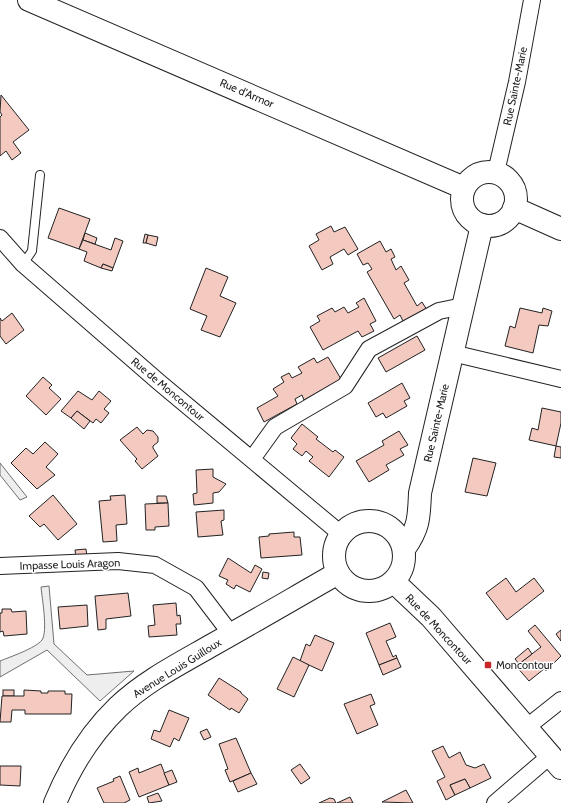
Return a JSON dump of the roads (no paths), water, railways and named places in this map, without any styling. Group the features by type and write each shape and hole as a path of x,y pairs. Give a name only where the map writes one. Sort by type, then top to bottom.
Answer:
{"main road":[{"name":"Rue d'Armor","path":"29,0 464,188"},
{"path":"496,172 511,182 515,195 514,208 504,221 497,224 482,225 473,221 463,206 462,197 464,188 468,181 481,173 496,172"},
{"path":"514,208 561,229"},
{"name":"Rue Sainte-Marie","path":"404,549 415,534 419,516 420,493 482,225"},
{"name":"Rue Sainte-Marie","path":"391,529 412,508 420,493"},
{"path":"370,521 381,523 391,529 399,538 404,549 404,561 401,572 394,582 385,588 375,591 364,591 353,588 344,582 334,563 336,543 341,534 349,527 359,522 370,521"},
{"name":"Avenue Louis Guilloux","path":"55,803 64,782 88,741 118,707 140,689 231,634 338,573"},
{"name":"Rue de Moncontour","path":"394,582 430,617 556,762"}],"street":[{"name":"Rue Sainte-Marie","path":"496,172 517,82 532,0"},
{"name":"Rue de Moncontour","path":"0,238 23,264 160,383 341,534"},
{"path":"252,459 274,427 345,386 369,349 439,311 463,306"},
{"path":"452,353 561,379"},
{"name":"Impasse Louis Aragon","path":"0,566 118,561 155,565 196,588 231,634"},
{"path":"527,727 561,700"},
{"path":"495,803 556,762"}],"lane":[{"path":"23,264 32,251 40,175"}],"place":[{"name":"Moncontour","path":"488,665"}]}
